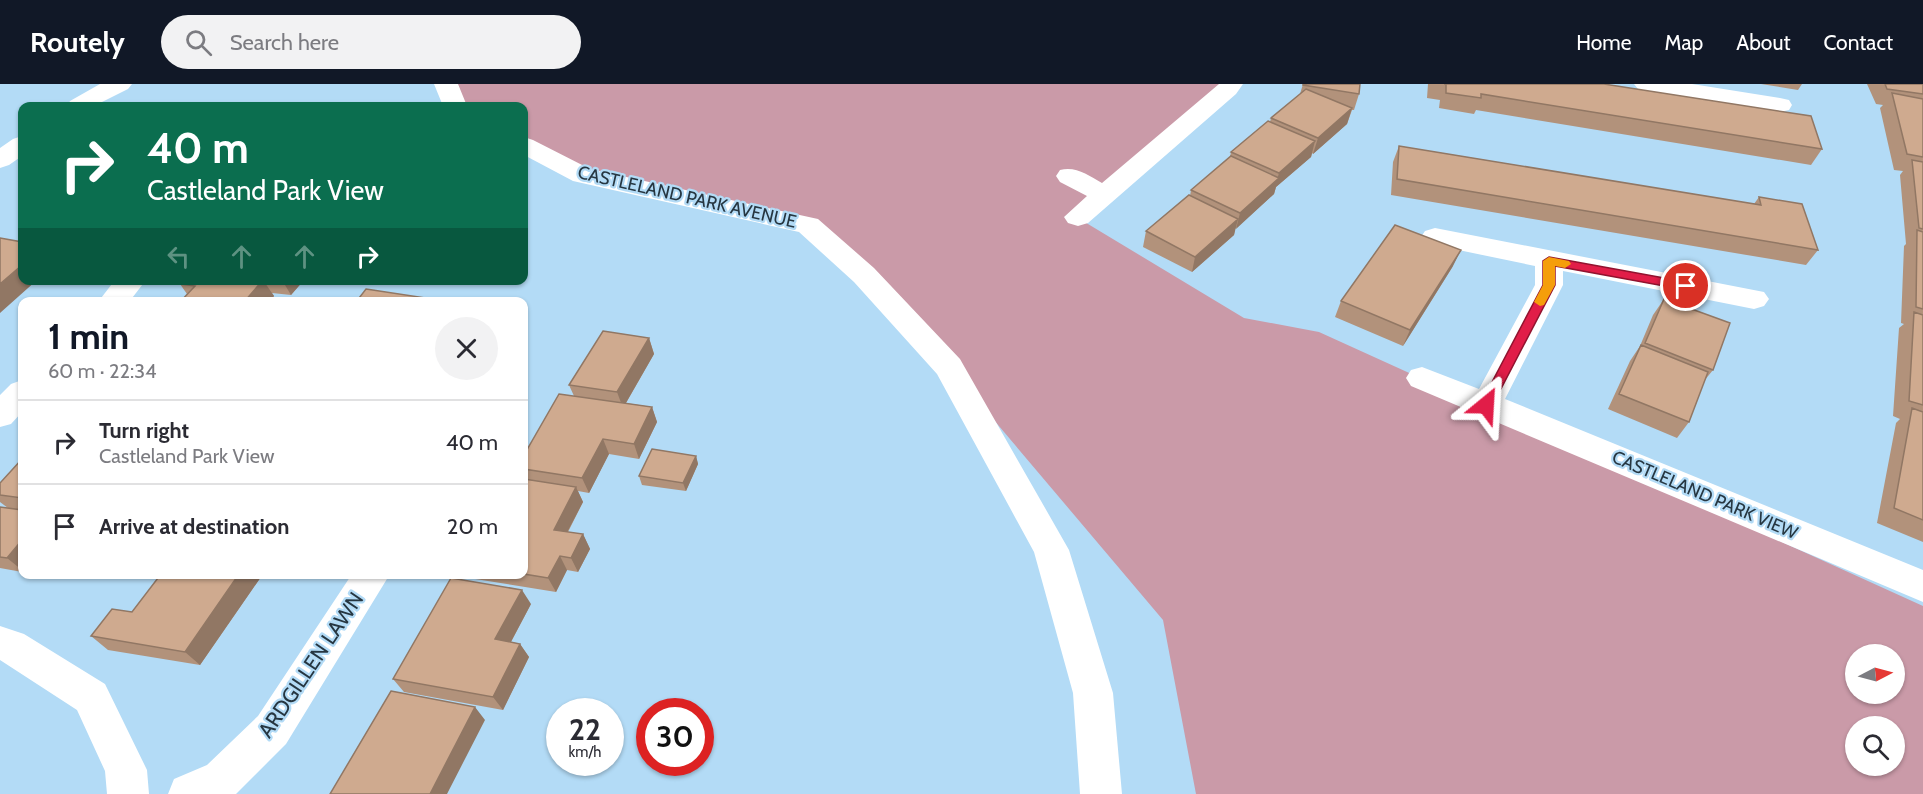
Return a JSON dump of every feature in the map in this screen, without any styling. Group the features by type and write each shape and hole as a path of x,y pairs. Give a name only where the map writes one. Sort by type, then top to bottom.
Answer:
{"street":[{"path":"85,102 120,84"},
{"path":"446,84 453,102"},
{"path":"1078,217 1228,89 1231,84"},
{"path":"1646,84 1780,105"},
{"path":"0,160 18,147"},
{"name":"CASTLELAND PARK AVENUE","path":"528,147 582,175 808,225 864,275 949,368 1051,550 1093,693 1101,794"},
{"path":"1069,176 1104,194"},
{"path":"1435,237 1549,261 1754,299"},
{"path":"1486,405 1549,285 1549,261"},
{"path":"117,297 127,285"},
{"name":"CASTLELAND PARK VIEW","path":"1422,378 1923,586"},
{"path":"0,415 18,396"},
{"name":"ARDGILLEN LAWN","path":"189,794 222,779 272,730 369,579"},
{"path":"0,643 10,646 91,697 126,770 128,794"}],"shaded area":[{"path":"446,84 1231,84 1078,218 1244,318 1319,332 1923,606 1923,794 1196,794 1163,620 949,367 808,225 582,175 528,147 528,102 453,102"}],"building":[{"path":"1303,84 1360,84 1359,94"},
{"path":"1446,84 1604,84 1811,116 1822,149 1481,94 1481,98 1446,93"},
{"path":"1885,84 1923,84 1923,94 1887,89"},
{"path":"1306,89 1352,108 1318,138 1271,118"},
{"path":"1892,93 1923,99 1923,157 1907,154"},
{"path":"1268,121 1315,141 1279,173 1231,152"},
{"path":"1399,146 1761,205 1759,197 1802,204 1818,250 1397,179"},
{"path":"1231,156 1279,178 1240,213 1191,190"},
{"path":"1912,160 1923,162 1923,229 1919,228"},
{"path":"1189,195 1238,219 1195,257 1146,231"},
{"path":"1395,225 1461,250 1410,330 1341,301"},
{"path":"1917,230 1923,232 1923,309 1916,307"},
{"path":"0,238 18,241 18,268 0,284"},
{"path":"188,285 259,285 248,297 185,297 195,286"},
{"path":"366,289 419,297 360,297"},
{"path":"1664,299 1730,323 1713,370 1645,343"},
{"path":"1914,312 1923,315 1923,405 1909,401"},
{"path":"603,331 649,338 617,392 569,385"},
{"path":"1641,345 1708,372 1689,422 1619,394"},
{"path":"559,394 652,407 634,444 603,439 582,478 528,470 528,448"},
{"path":"1912,408 1923,412 1923,520 1894,508"},
{"path":"652,449 696,456 683,483 639,476"},
{"path":"18,463 18,497 0,495 0,483"},
{"path":"528,480 576,487 554,530 583,534 571,558 560,556 548,578 528,575"},
{"path":"0,507 18,509 18,545 7,558 0,557"},
{"path":"157,579 236,579 185,652 91,636 112,609 132,612"},
{"path":"450,579 522,590 495,639 520,644 493,697 393,679"},
{"path":"391,691 475,707 430,794 330,794"}],"slow traffic":[{"path":"1540,302 1549,285 1549,261 1565,264"}],"route":[{"path":"1486,405 1549,285 1549,261 1686,286"}]}
